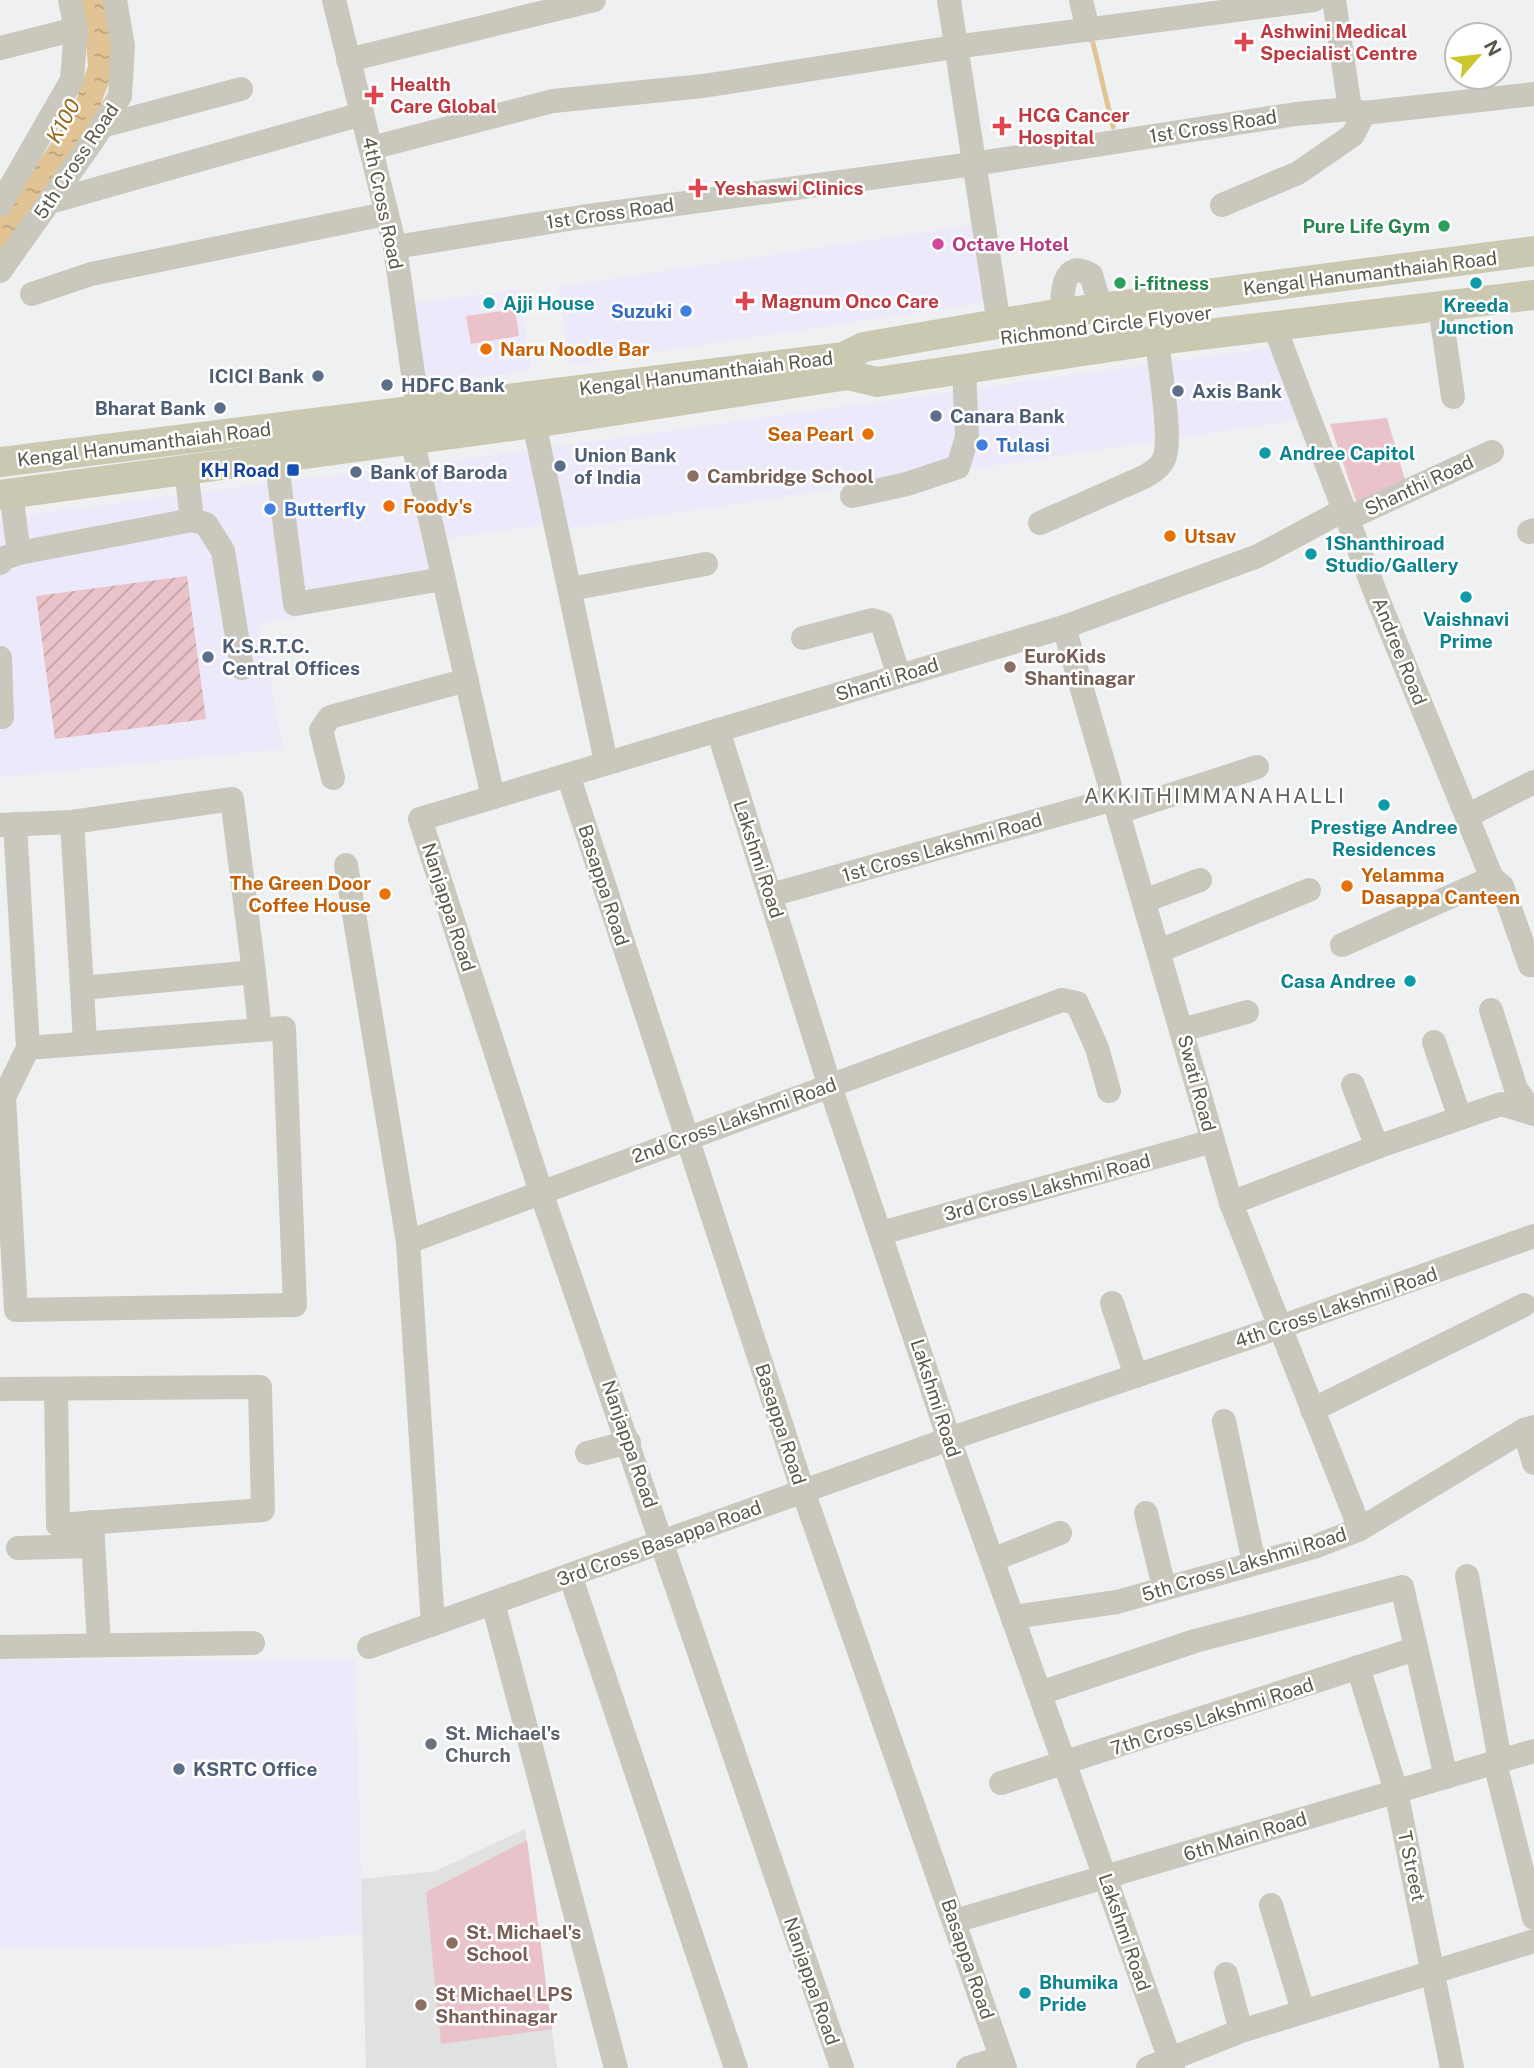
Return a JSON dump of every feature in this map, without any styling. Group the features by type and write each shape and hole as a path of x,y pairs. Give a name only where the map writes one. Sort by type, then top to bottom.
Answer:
{"main road":[{"name":"Kengal Hanumanthaiah Road","path":"6,494 534,423 846,366 864,347 1062,313 1534,251"},
{"name":"Richmond Circle Flyover","path":"846,366 1534,271"},
{"name":"Richmond Circle Flyover","path":"878,361 1534,282"},
{"name":"Kengal Hanumanthaiah Road","path":"0,462 418,409 846,366 877,382 1157,340 1534,295"}],"street":[{"path":"10,209 72,80 76,29 70,0"},
{"name":"5th Cross Road","path":"0,271 10,209 50,202 120,96 123,46 115,0"},
{"name":"4th Cross Road","path":"334,0 395,247 418,409"},
{"path":"348,60 594,0"},
{"path":"949,0 954,47 999,324"},
{"path":"1081,0 1088,30"},
{"path":"371,148 553,101 703,86 954,47 1088,30 1199,7 1314,0"},
{"path":"1222,205 1298,173 1353,135 1357,111 1334,0"},
{"path":"0,48 76,29"},
{"path":"102,126 241,89"},
{"name":"1st Cross Road","path":"395,247 580,217 973,164 1296,114 1357,111 1534,94"},
{"path":"50,202 362,114"},
{"path":"32,294 91,274 386,214"},
{"path":"1062,313 1065,278 1078,270 1091,275 1101,308"},
{"path":"1440,307 1452,397"},
{"name":"Andree Road","path":"1275,328 1345,515 1492,878 1502,886 1530,965 1534,965"},
{"path":"1040,523 1144,477 1158,468 1165,458 1166,429 1157,340"},
{"path":"852,496 907,484 958,467 967,437 964,369"},
{"path":"534,423 606,762"},
{"path":"412,439 494,797"},
{"name":"Shanthi Road","path":"1345,515 1492,452"},
{"path":"276,456 295,604 443,579"},
{"path":"186,469 191,520"},
{"path":"6,494 9,558 191,520 206,524 223,551 242,668"},
{"name":"Shanti Road","path":"420,819 1064,627 1258,556 1345,515"},
{"path":"570,589 706,564"},
{"path":"803,638 872,620 883,623 900,676"},
{"name":"Swati Road","path":"1064,627 1231,1203 1360,1529"},
{"path":"0,658 2,717"},
{"path":"333,778 320,730 330,717 467,680"},
{"path":"730,769 742,739 763,717"},
{"name":"Lakshmi Road","path":"718,730 830,1085 948,1439 1106,1877 1164,2066"},
{"name":"1st Cross Lakshmi Road","path":"771,895 1257,767"},
{"name":"Basappa Road","path":"568,775 803,1491 1003,2063"},
{"path":"1467,816 1534,782"},
{"path":"29,1048 85,1043 260,1030 284,1028 295,1305 16,1310 4,1097 29,1048 8,825 72,822 232,799 260,1030"},
{"name":"Nanjappa Road","path":"420,819 541,1192 842,2068"},
{"path":"72,822 85,1043"},
{"path":"346,865 408,1242 433,1623"},
{"path":"1342,945 1492,878"},
{"path":"1144,901 1200,880"},
{"path":"1159,951 1309,890"},
{"path":"82,988 254,971"},
{"name":"2nd Cross Lakshmi Road","path":"408,1242 1062,1000 1077,1003 1097,1048 1109,1091"},
{"path":"1491,1010 1516,1089 1534,1114"},
{"path":"1182,1030 1247,1012"},
{"path":"1434,1042 1460,1118"},
{"path":"1353,1085 1377,1147"},
{"path":"1231,1203 1377,1147 1501,1104 1534,1114"},
{"name":"3rd Cross Lakshmi Road","path":"881,1233 1213,1141"},
{"name":"4th Cross Lakshmi Road","path":"948,1439 1280,1327 1534,1236"},
{"path":"1112,1303 1136,1376"},
{"path":"1312,1409 1524,1305"},
{"path":"0,1389 260,1387 263,1510 93,1534 18,1548"},
{"path":"56,1389 58,1525 93,1534"},
{"path":"1224,1421 1254,1563"},
{"path":"1529,1429 1534,1463"},
{"name":"5th Cross Lakshmi Road","path":"1013,1617 1116,1602 1314,1547 1360,1529 1529,1429"},
{"name":"3rd Cross Basappa Road","path":"369,1647 948,1439"},
{"path":"587,1453 629,1442"},
{"path":"1146,1513 1164,1587"},
{"path":"992,1560 1060,1533"},
{"path":"93,1534 99,1645"},
{"path":"570,1575 736,2068"},
{"path":"1467,1576 1497,1762 1534,1918"},
{"path":"1040,1693 1195,1641 1330,1608 1402,1587 1447,1777"},
{"path":"493,1603 616,2068"},
{"path":"0,1647 253,1643"},
{"name":"7th Cross Lakshmi Road","path":"1001,1783 1415,1648"},
{"name":"T Street","path":"1358,1667 1396,1791 1452,2068"},
{"name":"6th Main Road","path":"955,1921 1534,1751"},
{"path":"1271,1905 1303,2011"},
{"path":"1164,2066 1241,2031 1534,1941"},
{"path":"1226,1974 1241,2031"},
{"path":"968,2068 1003,2063"}],"shaded area":[{"path":"973,225 985,302 570,365 558,287"},
{"path":"519,289 531,370 424,386 412,304"},
{"path":"515,309 519,336 471,344 466,316"},
{"path":"1269,348 1304,419 566,529 546,448"},
{"path":"1387,418 1405,480 1357,504 1330,424"},
{"path":"528,450 545,525 438,539 421,465"},
{"path":"412,465 440,588 260,624 283,749 0,777 0,518"},
{"path":"187,576 206,719 55,739 36,596"},
{"name":"KSRTC Office","path":"0,1659 355,1660 363,1933 207,1947 0,1948"},
{"name":"St. Michael's School","path":"525,1829 557,2068 366,2068 361,1879 436,1871"},
{"path":"527,1840 552,2029 441,2044 426,1892"}],"water":[{"name":"K100","path":"82,0 110,0 113,72 93,125 0,257 0,218 71,114 88,66"}],"waterway":[{"path":"1093,43 1113,127"}],"place":[{"name":"Ashwini Medical Specialist Centre","path":"1244,42"},
{"name":"Health Care Global","path":"374,95"},
{"name":"HCG Cancer Hospital","path":"1002,126"},
{"name":"Yeshaswi Clinics","path":"698,188"},
{"name":"Pure Life Gym","path":"1444,226"},
{"name":"Octave Hotel","path":"938,244"},
{"name":"i-fitness","path":"1120,283"},
{"name":"Kreeda Junction","path":"1476,283"},
{"name":"Magnum Onco Care","path":"745,301"},
{"name":"Ajji House","path":"489,303"},
{"name":"Suzuki","path":"686,311"},
{"name":"Naru Noodle Bar","path":"486,349"},
{"name":"ICICI Bank","path":"318,376"},
{"name":"HDFC Bank","path":"387,385"},
{"name":"Axis Bank","path":"1178,391"},
{"name":"Bharat Bank","path":"220,408"},
{"name":"Canara Bank","path":"936,416"},
{"name":"Sea Pearl","path":"868,434"},
{"name":"Tulasi","path":"982,445"},
{"name":"Andree Capitol","path":"1265,453"},
{"name":"Union Bank of India","path":"560,466"},
{"name":"KH Road","path":"293,470"},
{"name":"Bank of Baroda","path":"356,472"},
{"name":"Cambridge School","path":"693,476"},
{"name":"Foody's","path":"389,506"},
{"name":"Butterfly","path":"270,509"},
{"name":"Utsav","path":"1170,536"},
{"name":"1Shanthiroad Studio/Gallery","path":"1311,554"},
{"name":"Vaishnavi Prime","path":"1466,597"},
{"name":"K.S.R.T.C. Central Offices","path":"208,657"},
{"name":"EuroKids Shantinagar","path":"1010,667"},
{"name":"Prestige Andree Residences","path":"1384,805"},
{"name":"Yelamma Dasappa Canteen","path":"1347,886"},
{"name":"The Green Door Coffee House","path":"385,894"},
{"name":"Casa Andree","path":"1410,981"},
{"name":"St. Michael's Church","path":"431,1744"},
{"name":"KSRTC Office","path":"179,1769"},
{"name":"St. Michael's School","path":"452,1943"},
{"name":"Bhumika Pride","path":"1025,1993"},
{"name":"St Michael LPS Shanthinagar","path":"421,2005"}],"district":[{"name":"AKKITHIMMANAHALLI","path":"1215,795"}]}
